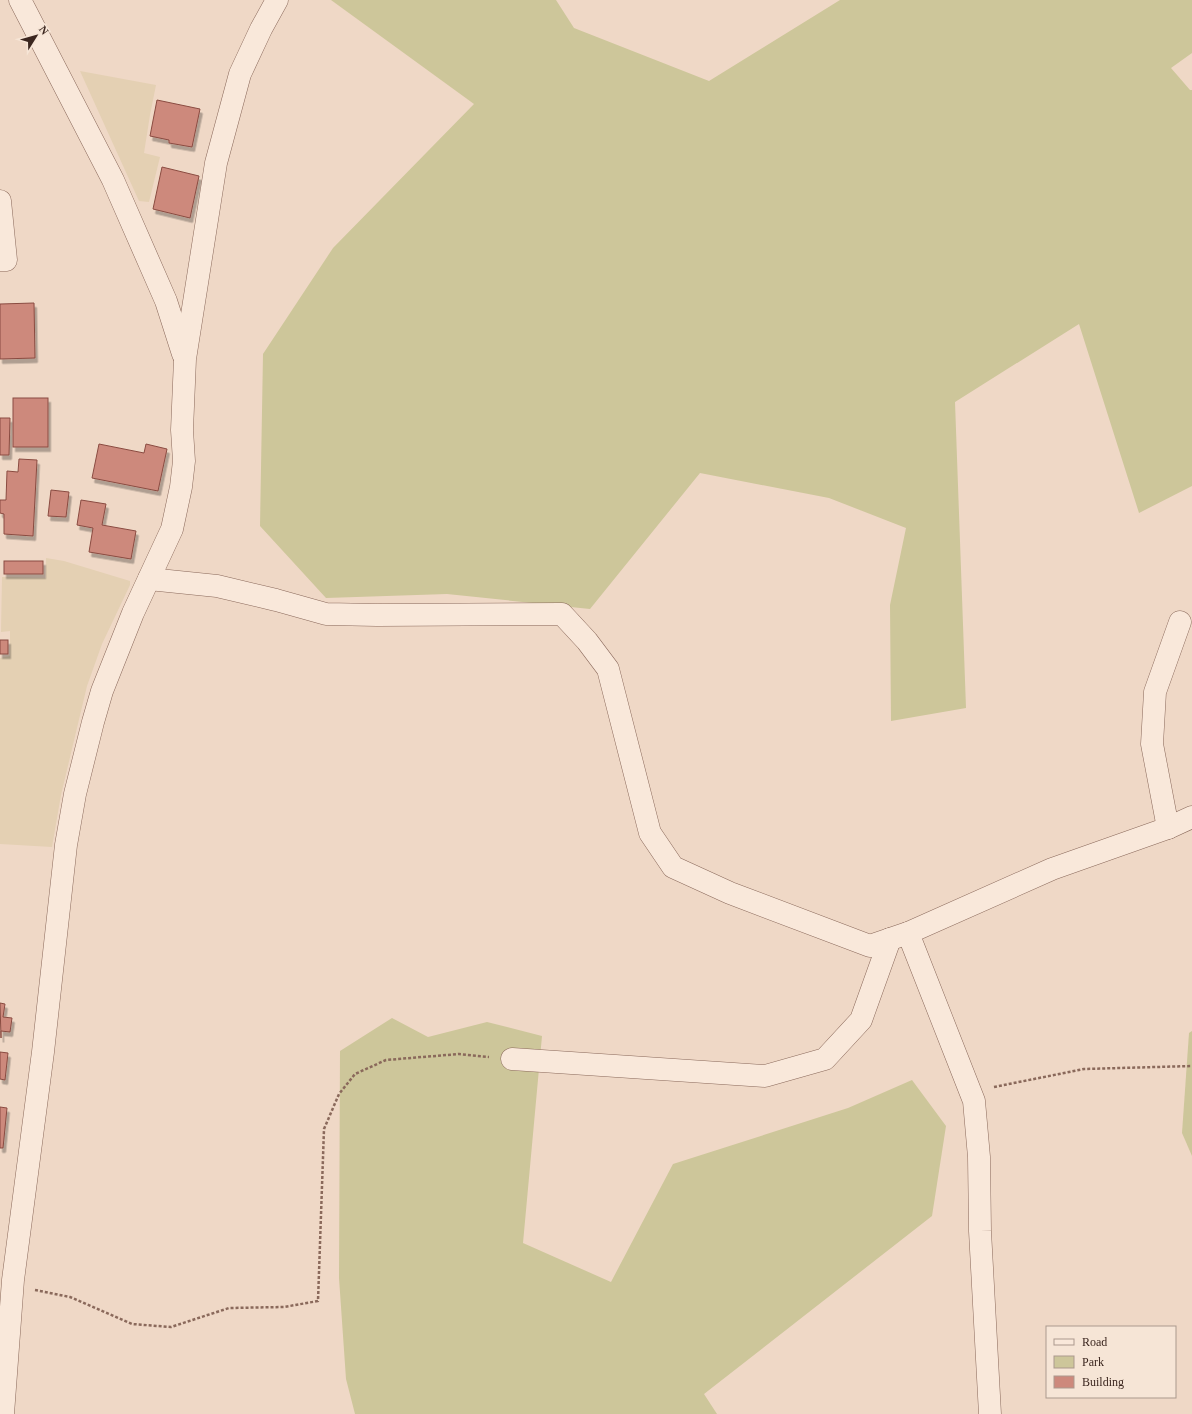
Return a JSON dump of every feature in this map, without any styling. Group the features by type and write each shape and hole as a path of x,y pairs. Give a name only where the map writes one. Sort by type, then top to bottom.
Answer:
{"street":[{"path":"20,0 113,180 166,301 185,359"},
{"path":"3,1414 8,1283 43,1052 66,845 75,794 102,691 133,613 172,529 181,487 184,461 182,430 185,359 216,164 240,74 261,29 277,0"},
{"path":"0,201 6,260 0,260"},
{"path":"149,579 217,586 326,614 562,614 587,641 608,669 650,833 673,867 730,893 870,946 899,936 1052,869 1168,828 1192,816"},
{"path":"1168,828 1152,744 1155,692 1180,622"},
{"path":"512,1059 765,1076 825,1059 861,1020 899,936"},
{"path":"899,936 974,1101 979,1157 980,1231 990,1414"}],"path":[{"path":"8,1283 70,1297 132,1324 171,1328 229,1308 284,1308 318,1301 324,1129 339,1094 355,1074 386,1060 459,1054 512,1059"},
{"path":"970,1092 1084,1069 1192,1066"}],"shaded area":[{"path":"80,71 156,85 144,153 160,157 149,202 139,201"},
{"path":"46,558 64,561 130,581 130,585 102,644 87,686 61,795 52,847 0,844 0,658 10,656 10,631 1,632 2,577 46,578"}],"green space":[{"path":"331,0 556,0 574,28 709,81 840,0 1192,0 1192,53 1171,68 1190,90 1192,90 1192,486 1139,513 1079,324 955,402 966,708 891,721 890,605 906,528 829,498 700,473 590,609 447,594 326,598 260,526 263,354 333,248 474,104"},
{"path":"392,1018 428,1037 487,1022 542,1036 523,1243 611,1282 673,1164 848,1108 912,1080 946,1126 932,1216 704,1394 717,1414 355,1414 346,1379 339,1278 340,1051"},
{"path":"1192,1031 1192,1156 1182,1133 1189,1033"}],"building":[{"path":"157,100 200,109 192,147 169,143 169,140 150,136"},
{"path":"162,167 199,176 190,218 153,209"},
{"path":"34,303 35,358 0,359 0,304"},
{"path":"13,398 48,398 48,447 13,447"},
{"path":"0,418 10,418 9,455 0,455"},
{"path":"99,444 144,453 146,444 167,449 158,491 92,478"},
{"path":"19,459 37,460 33,536 4,534 4,514 0,513 0,500 6,500 7,471 18,472"},
{"path":"51,490 69,492 66,517 48,516"},
{"path":"81,500 106,504 102,525 136,531 131,559 89,552 93,528 77,525"},
{"path":"4,561 43,561 43,574 4,574"},
{"path":"0,640 8,640 8,654 0,654"},
{"path":"0,1003 5,1004 3,1017 12,1018 10,1032 1,1031 1,1038"},
{"path":"0,1052 8,1053 5,1080 0,1079"},
{"path":"0,1107 7,1108 3,1148 0,1148"}]}
